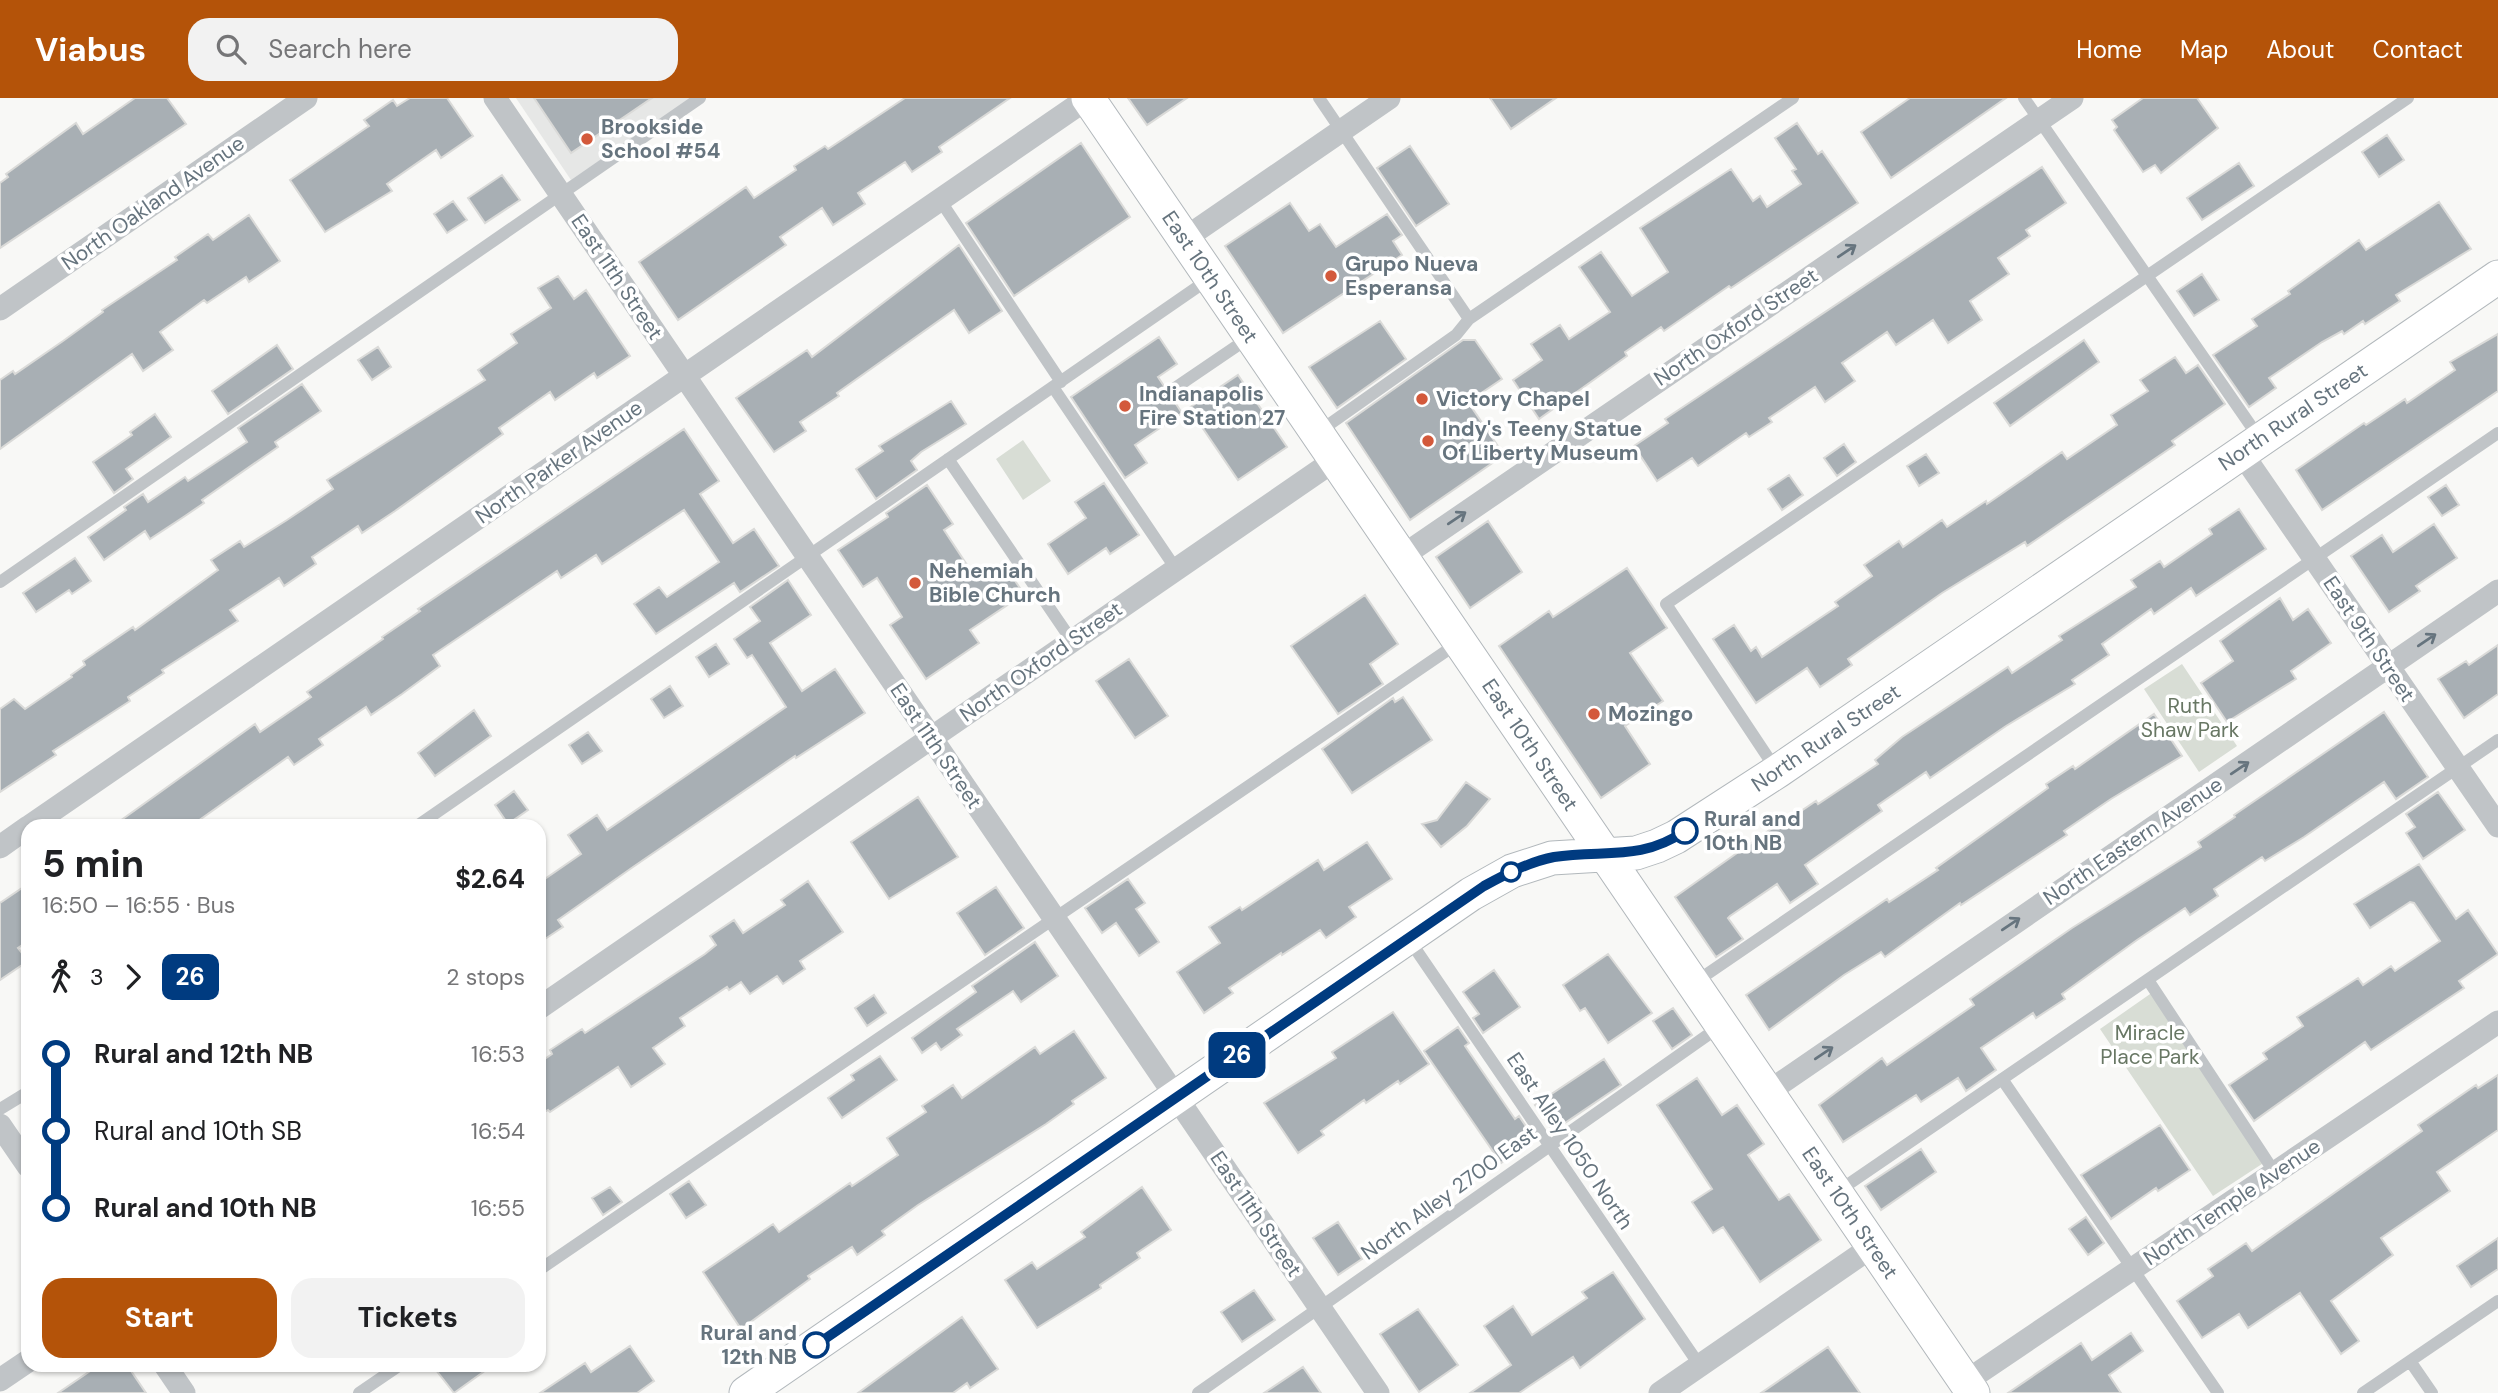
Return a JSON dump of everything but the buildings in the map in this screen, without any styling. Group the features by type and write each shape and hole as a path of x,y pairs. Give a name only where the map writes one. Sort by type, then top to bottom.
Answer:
{"main road":[{"name":"East 10th Street","path":"1088,98 1969,1388"},
{"name":"North Rural Street","path":"766,1387 1177,1097 1471,894 1522,867 1552,858 1636,853 1676,837 1778,772 2498,277"}],"street":[{"name":"North Oakland Avenue","path":"0,309 306,98"},
{"name":"East 11th Street","path":"495,98 1378,1393"},
{"name":"North Parker Avenue","path":"41,819 1088,98"},
{"path":"1184,239 1390,98"},
{"name":"North Oxford Street","path":"1401,557 2072,98"},
{"name":"East 9th Street","path":"2251,445 2314,559 2498,826"},
{"name":"North Oxford Street","path":"546,1003 1176,569 1326,446"},
{"name":"North Eastern Avenue","path":"1768,1091 2498,591"},
{"name":"North Parker Avenue","path":"0,846 21,832"},
{"name":"North Temple Avenue","path":"1969,1388 2133,1269 2498,1022"},
{"path":"0,1125 21,1156"},
{"path":"1660,1393 1873,1246"},
{"path":"0,1380 21,1366"},
{"path":"170,1372 184,1393"}],"lane":[{"path":"0,582 699,98"},
{"path":"1319,98 1469,318"},
{"path":"1326,446 1456,335 1469,318 1793,98"},
{"path":"2024,98 2147,276 2251,445"},
{"path":"1778,772 1666,604 2408,98"},
{"path":"940,200 1176,569"},
{"path":"427,819 1211,278"},
{"path":"1175,388 1251,337"},
{"path":"1693,983 2498,433"},
{"path":"948,459 1072,641"},
{"path":"546,1265 1460,642"},
{"path":"1836,1192 2498,740"},
{"name":"East Alley 1050 North","path":"1408,938 1700,1366"},
{"path":"2148,980 2275,1173"},
{"name":"North Alley 2700 East","path":"1198,1393 1722,1025"},
{"path":"2002,1079 2218,1393"},
{"path":"0,1109 21,1096"},
{"path":"2363,1393 2498,1301"},
{"path":"2410,1361 2432,1393"},
{"path":"359,1393 390,1372"}],"shaded area":[{"name":"Brookside School #54","path":"516,98 691,98 571,180"}],"green space":[{"path":"1023,440 1051,481 1023,500 996,459"},
{"name":"Ruth Shaw Park","path":"2182,664 2237,746 2199,772 2144,689"},
{"name":"Miracle Place Park","path":"2153,992 2265,1162 2213,1196 2100,1029"}],"bus line":[{"name":"26","path":"816,1345 1484,886 1512,871 1552,858 1636,853 1667,842 1685,831"}],"place":[{"name":"Brookside School #54","path":"587,139"},
{"name":"Grupo Nueva Esperansa","path":"1331,276"},
{"name":"Victory Chapel","path":"1422,399"},
{"name":"Indianapolis Fire Station 27","path":"1125,406"},
{"name":"Indy's Teeny Statue Of Liberty Museum","path":"1428,441"},
{"name":"Nehemiah Bible Church","path":"915,583"},
{"name":"Mozingo","path":"1594,714"},
{"name":"Rural and 10th NB","path":"1685,831"},
{"name":"Rural and 12th NB","path":"816,1345"}]}
